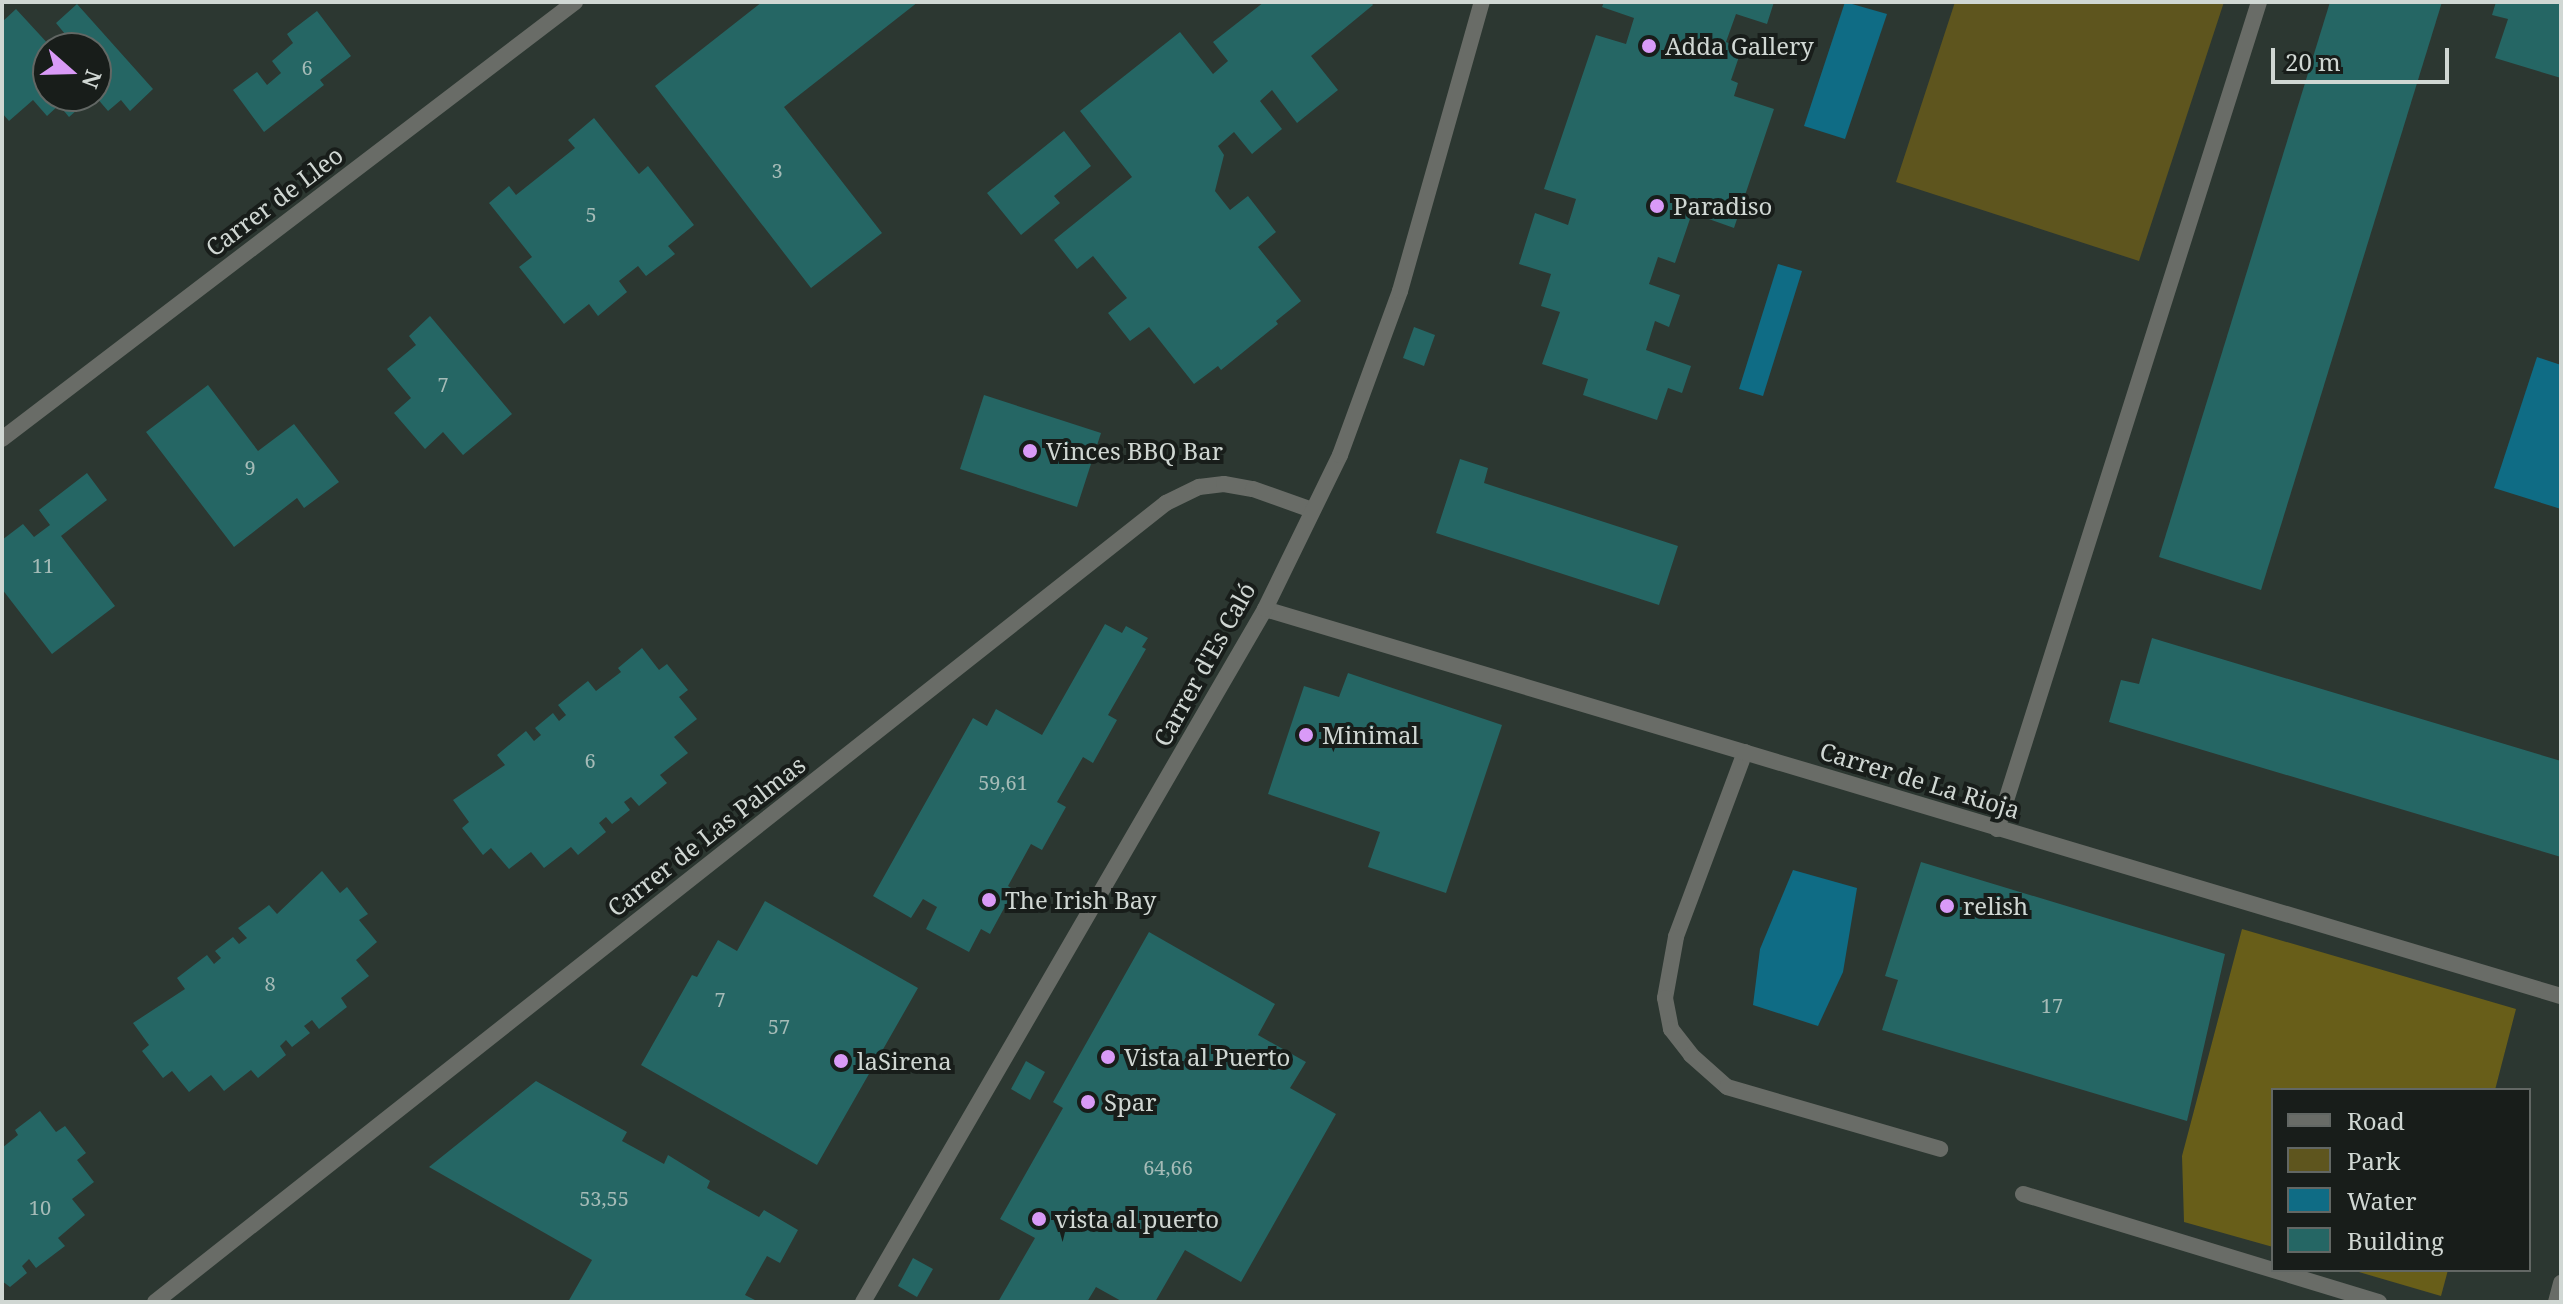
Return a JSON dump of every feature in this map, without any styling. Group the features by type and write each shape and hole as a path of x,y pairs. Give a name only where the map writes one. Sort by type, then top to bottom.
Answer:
{"street":[{"name":"Carrer de Lleo","path":"2,439 575,2"},
{"name":"Carrer d'Es Caló","path":"863,1302 1265,609 1340,455 1400,291 1482,2"},
{"path":"1997,829 2259,2"},
{"name":"Carrer de Las Palmas","path":"155,1302 1166,503 1199,487 1224,484 1253,489 1312,510"},
{"name":"Carrer de La Rioja","path":"1265,609 2561,996"},
{"path":"1745,752 1676,937 1665,998 1671,1029 1691,1055 1727,1087 1940,1149"},
{"path":"2023,1194 2271,1269"},
{"path":"2280,1272 2379,1302"},
{"path":"2556,1302 2561,1283"}],"green space":[{"path":"1955,2 2224,2 2139,261 1896,182"}],"shaded area":[{"path":"2242,929 2516,1009 2496,1088 2271,1088 2271,1246 2184,1222 2182,1156"},
{"path":"2359,1272 2447,1272 2441,1296"}],"water":[{"path":"1845,2 1887,14 1845,139 1804,126"},
{"path":"1778,264 1802,271 1763,396 1739,389"},
{"path":"2537,357 2561,365 2561,509 2494,488"},
{"path":"1793,870 1857,888 1843,972 1818,1026 1753,1005 1760,949"}],"building":[{"path":"762,2 918,2 784,107 882,233 811,288 655,86"},
{"path":"1264,2 1371,2 1373,5 1311,56 1338,90 1297,123 1272,90 1260,101 1282,129 1252,154 1234,132 1218,146 1224,155 1215,191 1230,210 1248,196 1276,232 1258,247 1301,301 1221,370 1218,366 1194,384 1149,327 1130,341 1108,313 1127,298 1093,256 1077,269 1054,240 1132,177 1080,111 1180,32 1213,74 1228,61 1213,42"},
{"name":"Paradiso","path":"1604,2 1774,2 1767,24 1736,14 1726,42 1742,48 1731,80 1738,83 1734,96 1774,109 1734,228 1692,213 1675,263 1658,257 1649,284 1680,295 1669,327 1655,321 1646,350 1691,366 1682,393 1668,388 1657,420 1583,395 1588,379 1542,364 1560,312 1541,306 1551,274 1519,264 1535,213 1568,225 1576,199 1544,189 1596,35 1626,44 1634,18 1602,7"},
{"path":"2330,2 2442,2 2261,590 2159,557"},
{"path":"2496,2 2561,2 2561,78 2495,58 2508,19 2492,15"},
{"path":"77,4 102,32 63,32 56,23"},
{"path":"16,9 37,32 32,32 32,101 9,121 2,113 2,22"},
{"path":"317,11 351,56 320,80 324,85 264,132 233,90 257,72 267,85 281,73 272,61 293,43 287,34"},
{"path":"112,43 153,89 130,111 121,100 112,108"},
{"path":"594,118 639,174 648,166 694,225 668,246 675,254 646,276 638,266 619,281 627,292 598,316 589,304 564,324 519,267 532,257 489,203 509,186 516,195 575,148 568,140"},
{"path":"1064,131 1091,166 1054,196 1060,203 1021,235 987,193"},
{"path":"430,316 512,414 463,455 443,432 425,449 394,413 411,398 387,369 416,345 409,336"},
{"path":"1414,327 1435,335 1424,366 1403,358"},
{"path":"208,385 258,451 294,424 339,482 304,508 297,498 234,547 146,432"},
{"name":"Vinces BBQ Bar","path":"984,395 1101,433 1077,507 960,469"},
{"path":"1460,459 1488,468 1484,483 1678,546 1659,605 1436,533"},
{"path":"87,473 107,500 61,536 115,606 52,654 2,589 2,540 23,524 34,537 50,525 39,510"},
{"path":"1105,624 1122,633 1126,626 1148,638 1142,647 1146,649 1108,715 1117,720 1093,763 1083,757 1057,802 1066,807 1042,850 1031,844 1008,886 1014,890 990,934 981,929 969,952 926,929 937,907 923,899 911,918 873,896 973,718 987,726 996,709 1042,735"},
{"path":"2152,638 2561,761 2561,857 2109,722 2121,680 2139,684"},
{"path":"642,648 659,670 667,664 688,690 679,697 697,719 674,737 688,753 660,775 667,783 639,806 631,797 624,802 630,810 612,824 606,817 599,823 606,832 578,855 571,847 544,868 531,852 509,869 491,848 483,855 462,828 469,822 453,800 505,765 497,755 526,731 534,741 541,735 535,728 553,713 559,721 566,715 558,705 588,681 596,691 621,672 618,668"},
{"path":"1348,673 1502,725 1446,893 1368,867 1380,832 1268,794 1304,686 1339,697"},
{"path":"1921,862 2225,954 2187,1121 1882,1030 1898,980 1885,976"},
{"path":"322,871 340,893 347,887 368,914 359,920 377,942 356,960 369,976 341,998 347,1007 319,1029 312,1020 304,1026 310,1033 292,1047 286,1040 280,1046 286,1055 258,1078 251,1070 224,1091 211,1075 189,1092 172,1071 163,1078 142,1051 149,1045 133,1023 185,989 177,978 207,955 214,964 221,958 215,951 233,937 239,944 247,938 238,928 269,905 277,914"},
{"path":"765,901 918,988 817,1165 641,1065 692,975 697,977 718,940 737,951"},
{"path":"1149,932 1275,1004 1258,1035 1306,1062 1290,1088 1336,1114 1241,1282 1185,1250 1155,1302 1123,1302 1096,1287 1087,1302 998,1302 1035,1238 1000,1219 1063,1108 1053,1102"},
{"path":"1026,1061 1045,1072 1030,1100 1011,1089"},
{"path":"536,1081 627,1132 622,1141 664,1164 668,1155 710,1181 707,1188 759,1217 764,1210 798,1230 780,1263 767,1256 745,1295 759,1302 568,1302 592,1260 429,1167"},
{"path":"40,1111 56,1132 65,1126 86,1153 77,1160 94,1182 72,1199 85,1215 58,1238 65,1246 36,1268 29,1259 22,1266 27,1273 10,1287 2,1281 2,1148 18,1135 15,1130"},
{"path":"913,1258 933,1269 917,1297 898,1286"}],"place":[{"name":"Adda Gallery","path":"1649,46"},
{"name":"Paradiso","path":"1657,206"},
{"name":"Vinces BBQ Bar","path":"1030,451"},
{"name":"Minimal","path":"1306,735"},
{"name":"The Irish Bay","path":"989,900"},
{"name":"relish","path":"1947,906"},
{"name":"Vista al Puerto","path":"1108,1057"},
{"name":"laSirena","path":"841,1061"},
{"name":"Spar","path":"1088,1102"},
{"name":"vista al puerto","path":"1039,1219"}]}
